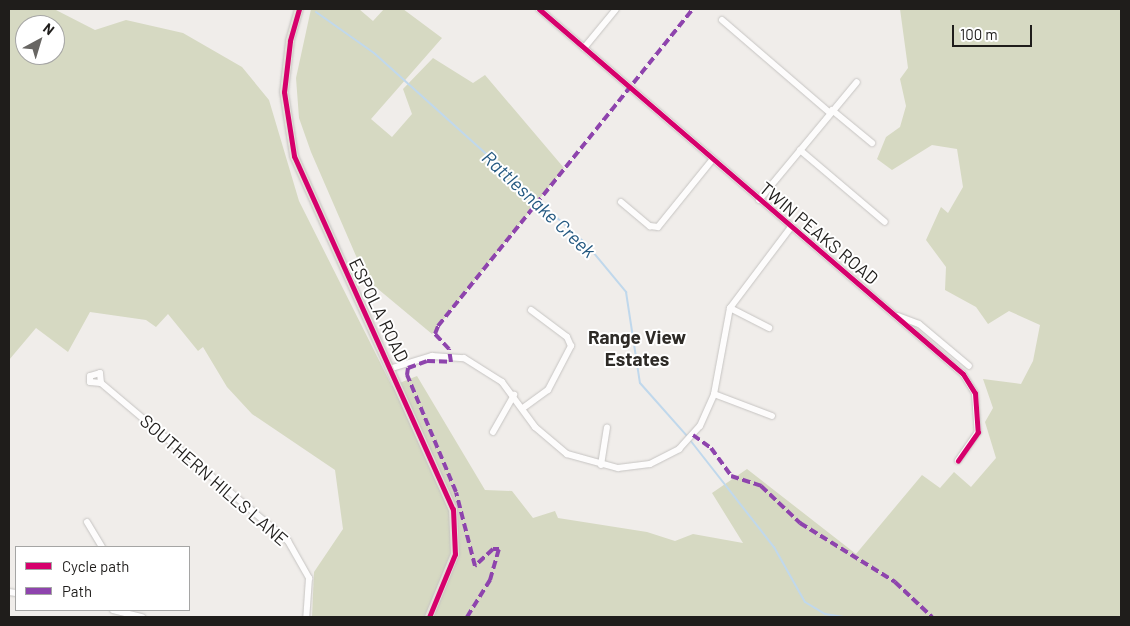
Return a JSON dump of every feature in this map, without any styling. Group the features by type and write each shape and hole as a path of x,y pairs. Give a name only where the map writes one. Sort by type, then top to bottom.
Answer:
{"main road":[{"name":"ESPOLA ROAD","path":"300,9 290,41 284,92 294,156 449,495 456,522 452,562 429,617"}],"street":[{"name":"TWIN PEAKS ROAD","path":"539,9 712,160 896,316 973,387 978,432 958,461"},
{"path":"584,48 616,9"},
{"path":"722,20 831,112 872,143"},
{"path":"759,200 857,82"},
{"path":"800,150 885,222"},
{"path":"621,202 650,226 658,227 712,160"},
{"path":"392,368 425,357 464,358 488,370 514,395 534,427 556,446 601,466 637,467 669,456 700,426 714,394 730,308 791,227"},
{"path":"730,308 769,328"},
{"path":"523,408 548,390 571,346 567,337 531,310"},
{"name":"TWIN PEAKS ROAD","path":"896,316 919,324 969,366"},
{"name":"SOUTHERN HILLS LANE","path":"101,383 288,541 309,578 306,617"},
{"path":"714,394 772,416"},
{"path":"493,432 514,395"},
{"path":"601,466 608,427"},
{"path":"87,522 101,546"},
{"path":"117,611 142,617"}],"green space":[{"path":"9,9 54,9 95,30 126,20 183,33 242,67 269,100 299,201 392,386 417,376 485,490 512,491 533,518 555,511 558,518 647,532 675,541 693,534 743,543 712,493 747,469 856,554 922,475 940,488 954,472 971,487 996,458 985,422 993,408 983,379 1021,384 1033,361 1040,325 1009,311 988,324 976,307 945,290 946,267 926,240 941,207 948,213 963,187 957,149 932,145 892,170 877,159 886,137 900,127 906,106 900,79 908,68 900,9 1121,9 1121,617 312,617 314,572 343,529 335,470 252,414 227,387 203,347 198,351 168,314 156,327 146,320 90,312 68,352 36,328 9,360"},
{"path":"311,9 359,9 373,21 384,9 403,9 442,38 371,119 392,137 412,114 403,89 433,58 473,83 485,75 564,168 432,334 366,279 311,152 299,118 296,78"}],"waterway":[{"name":"Rattlesnake Creek","path":"316,12 374,53 588,246 626,292 640,383 687,436"},
{"name":"Rattlesnake Creek","path":"690,440 774,547 805,602 825,614 844,617"}],"marked path":[{"path":"467,617 490,580 499,549 493,549 475,566 456,492 407,375 408,368 427,361 451,362 449,349 435,334 438,326 693,9"},
{"path":"693,435 711,448 731,476 761,486 800,523 895,582 932,617"}],"cycle path":[{"path":"299,9 290,41 284,92 294,156 453,509 455,554 429,617"},
{"path":"539,9 963,374 975,393 978,432 958,461"}],"district":[{"name":"Range View Estates","path":"637,348"}]}
